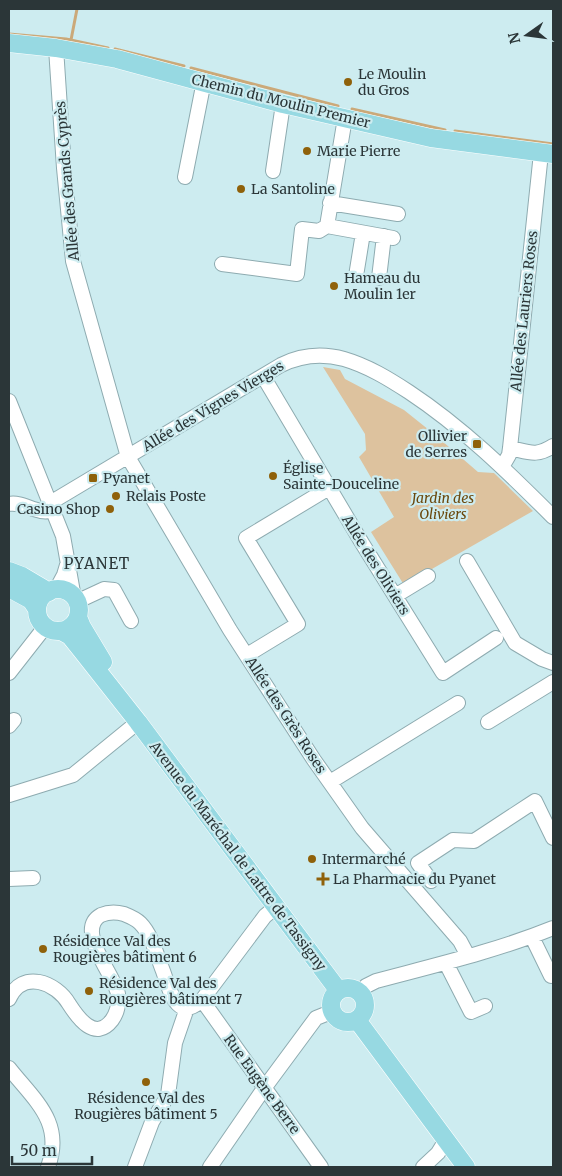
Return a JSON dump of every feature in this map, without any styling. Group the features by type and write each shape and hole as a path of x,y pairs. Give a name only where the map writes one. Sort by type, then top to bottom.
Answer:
{"main road":[{"name":"Chemin du Moulin Premier","path":"9,43 56,48 116,58 283,104 431,138 547,154"},
{"path":"9,571 52,591 63,590 76,606 82,627 138,722"},
{"path":"9,588 31,600 37,609"},
{"path":"52,591 39,601 37,615 53,629 70,636 138,722"},
{"path":"53,629 70,628 76,606"},
{"name":"Avenue du Maréchal de Lattre de Tassigny","path":"138,722 338,990"},
{"path":"349,988 360,993 364,998 365,1009 357,1020 344,1022 335,1017 331,1012 331,1000 338,990 349,988"},
{"path":"357,1020 466,1167"}],"street":[{"name":"Allée des Grands Cyprès","path":"56,48 64,168 73,262 128,457"},
{"path":"185,177 204,81"},
{"path":"273,171 283,104"},
{"path":"327,226 344,118"},
{"name":"Allée des Lauriers Roses","path":"502,467 509,455 547,154"},
{"path":"330,203 398,214"},
{"path":"222,264 297,274 302,229 319,231 327,226 389,237 379,278"},
{"path":"356,276 363,233"},
{"name":"Allée des Vignes Vierges","path":"51,506 128,457 263,376 293,359 315,356 344,359 387,378 447,419 502,467 550,514"},
{"name":"Allée des Oliviers","path":"263,376 329,488 443,673 496,638"},
{"path":"9,401 63,536 76,606 104,589 114,590 131,621"},
{"path":"510,448 534,454 553,446"},
{"name":"Allée des Grès Roses","path":"128,457 247,655 330,782 362,828 460,941 468,956"},
{"path":"247,655 298,624 246,538 329,488"},
{"path":"9,504 14,503 46,513 51,506"},
{"path":"52,591 64,575 67,556"},
{"path":"467,561 515,643 542,659 553,663"},
{"path":"395,596 428,576"},
{"path":"9,673 53,629"},
{"path":"488,722 553,682"},
{"path":"330,782 458,703"},
{"path":"9,795 73,775 138,722"},
{"path":"431,881 418,863 453,840 474,841 535,801 553,838"},
{"path":"9,879 33,878"},
{"path":"9,999 20,985 42,982 61,992 78,1018 87,1026 99,1028 106,1025 115,1014 118,993 94,944 92,930 100,916 116,913 136,919 144,928 172,997 180,1006 187,1008 195,1006 202,1000 265,916 276,906"},
{"path":"360,993 366,986 376,981 446,963 532,937 553,928"},
{"path":"532,937 551,976 553,975"},
{"path":"446,963 471,1012 485,1006"},
{"name":"Rue Eugène Berre","path":"202,1000 321,1167"},
{"path":"135,1167 152,1122 168,1095 175,1043 187,1008"},
{"path":"210,1167 265,1087 316,1018 331,1012"},
{"path":"9,1068 33,1096 51,1129 53,1146 48,1167"},
{"path":"423,1167 438,1153 446,1140"}],"green space":[{"name":"Jardin des Oliviers","path":"323,367 340,370 345,379 404,410 478,472 494,473 533,511 404,585 371,532 394,517 359,457 366,450 365,434"}],"waterway":[{"path":"71,40 77,9"},
{"path":"9,34 66,39 108,48"},
{"path":"115,49 184,66"},
{"path":"191,68 338,106"},
{"path":"352,109 445,130"},
{"path":"455,131 553,144"}],"place":[{"name":"Le Moulin du Gros","path":"348,82"},
{"name":"Marie Pierre","path":"307,151"},
{"name":"La Santoline","path":"241,189"},
{"name":"Hameau du Moulin 1er","path":"334,286"},
{"name":"Ollivier de Serres","path":"477,444"},
{"name":"Église Sainte-Douceline","path":"273,476"},
{"name":"Pyanet","path":"93,478"},
{"name":"Relais Poste","path":"116,496"},
{"name":"Casino Shop","path":"110,509"},
{"name":"Intermarché","path":"312,859"},
{"name":"La Pharmacie du Pyanet","path":"323,879"},
{"name":"Résidence Val des Rougières bâtiment 6","path":"43,949"},
{"name":"Résidence Val des Rougières bâtiment 7","path":"89,991"},
{"name":"Résidence Val des Rougières bâtiment 5","path":"146,1082"}],"district":[{"name":"PYANET","path":"97,564"}]}
